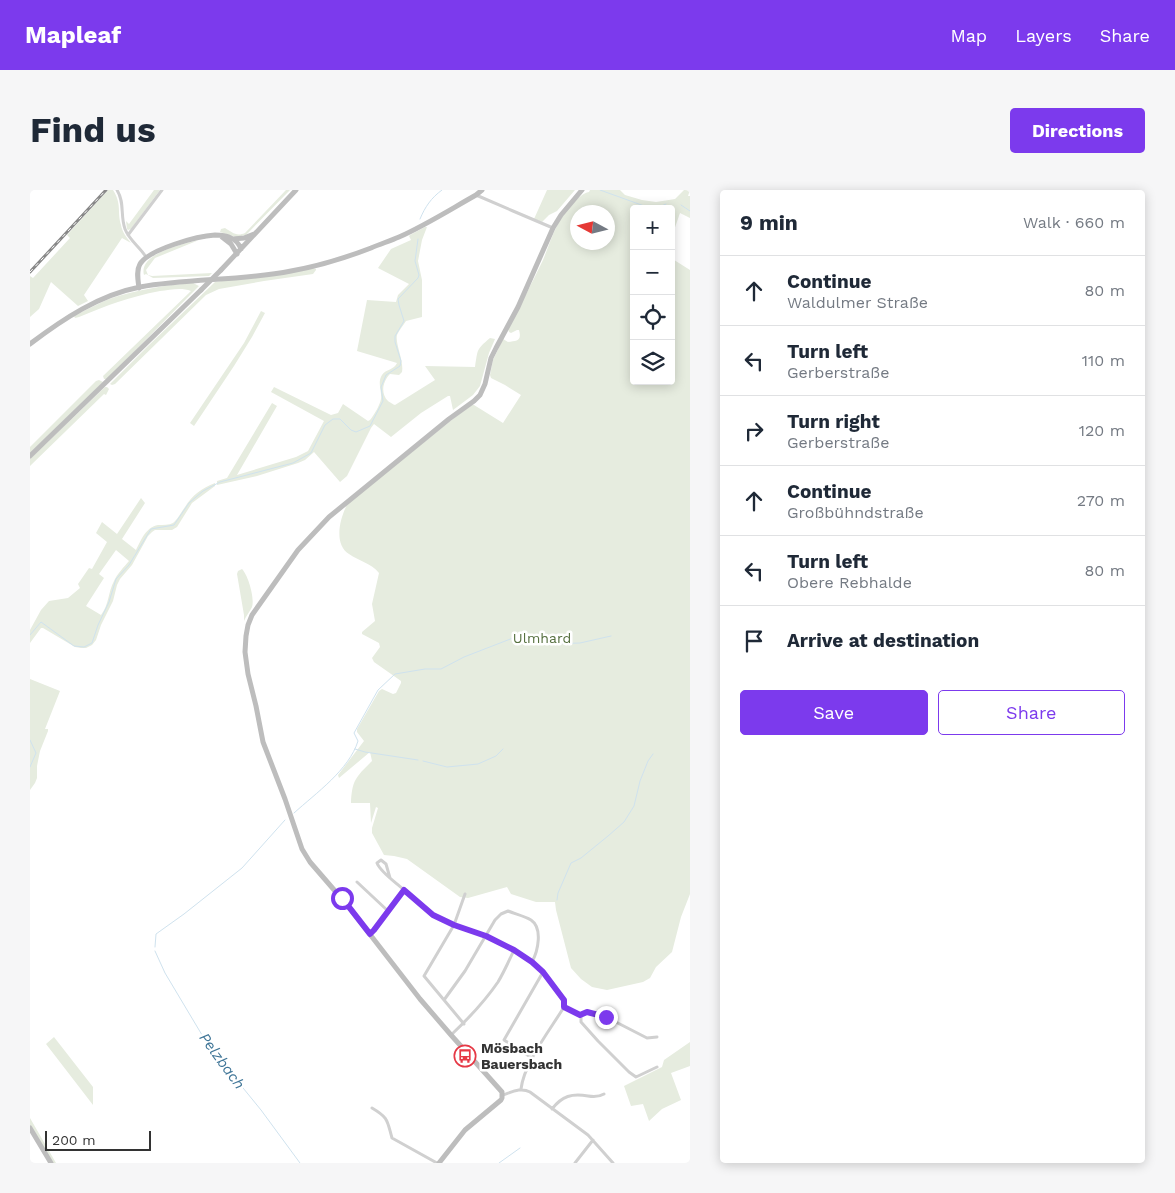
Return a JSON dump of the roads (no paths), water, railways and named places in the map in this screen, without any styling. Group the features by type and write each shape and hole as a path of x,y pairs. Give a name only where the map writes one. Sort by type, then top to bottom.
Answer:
{"street":[{"path":"117,190 121,198 125,229 146,258"},
{"path":"128,235 162,190"},
{"path":"30,456 202,290 296,190"},
{"path":"30,344 64,319 104,298 139,288 180,282 265,276 333,261 398,238 482,190"},
{"path":"503,1095 420,999 342,898 310,862 299,843 261,732 246,662 246,636 248,625 257,607 298,550 329,517 480,395 485,384 491,358 518,307 553,228 561,215 582,190"},
{"path":"476,195 553,228"},
{"path":"139,288 139,266 146,258 176,243 217,235 233,239 244,238 256,232"},
{"path":"222,236 239,252"},
{"path":"233,239 237,242 239,252"},
{"path":"390,878 386,864 381,860 378,862 379,868 390,878 433,915 454,925 486,936 514,950 543,972 564,1000 564,1007 532,1058 522,1079 521,1089"},
{"path":"357,882 388,910"},
{"path":"370,934 404,890"},
{"path":"464,1024 424,976 454,925 465,894"},
{"path":"444,1000 465,972 501,914 508,911 530,920 534,924 538,940 537,950 532,962"},
{"path":"451,1035 464,1024 499,980 514,950"},
{"path":"532,1058 504,1040 543,972"},
{"path":"564,1007 580,1015 587,1012 606,1017 648,1038 656,1037"},
{"path":"580,1015 581,1022 598,1041 636,1077 657,1067"},
{"path":"372,1108 385,1116 392,1138 438,1163 465,1130 501,1100 503,1095 521,1089 526,1090 588,1135 612,1163"},
{"path":"552,1109 561,1099 568,1095 595,1097 604,1094"},
{"path":"30,1128 51,1163"},
{"path":"575,1163 593,1140"}],"waterway":[{"path":"420,219 429,203 442,190"},
{"path":"600,190 655,209 666,204"},
{"path":"681,205 690,211"},
{"path":"30,635 41,622 74,646 84,647 92,643 109,602 116,579 129,565 151,529 174,525 189,503 203,491 220,482 293,463 311,453 325,425 333,419 340,419 351,430 356,432 370,426 383,401 381,387 386,375 400,366 401,361 395,336 404,321 398,299 418,278 419,275 415,261 418,239"},
{"name":"Pelzbach","path":"294,813 331,780 347,762 354,752 358,741 354,733 378,690 395,674 425,669 441,669 464,657 513,638 530,636 547,644 580,643 611,636"},
{"path":"30,740 36,753 30,767"},
{"name":"Pelzbach","path":"355,749 418,760"},
{"name":"Pelzbach","path":"423,761 447,767 478,764 496,756 503,749"},
{"path":"557,900 558,893 571,863 581,858 624,822 634,806 640,781 653,754"},
{"name":"Pelzbach","path":"155,947 156,934 242,868 285,820"},
{"name":"Pelzbach","path":"155,951 165,973 208,1045 261,1110 300,1163"},
{"path":"499,1163 520,1148"}],"railway":[{"path":"30,272 106,190"}],"place":[{"name":"Mösbach Bauersbach","path":"465,1056"}],"park label":[{"name":"Ulmhard","path":"542,638"}]}
